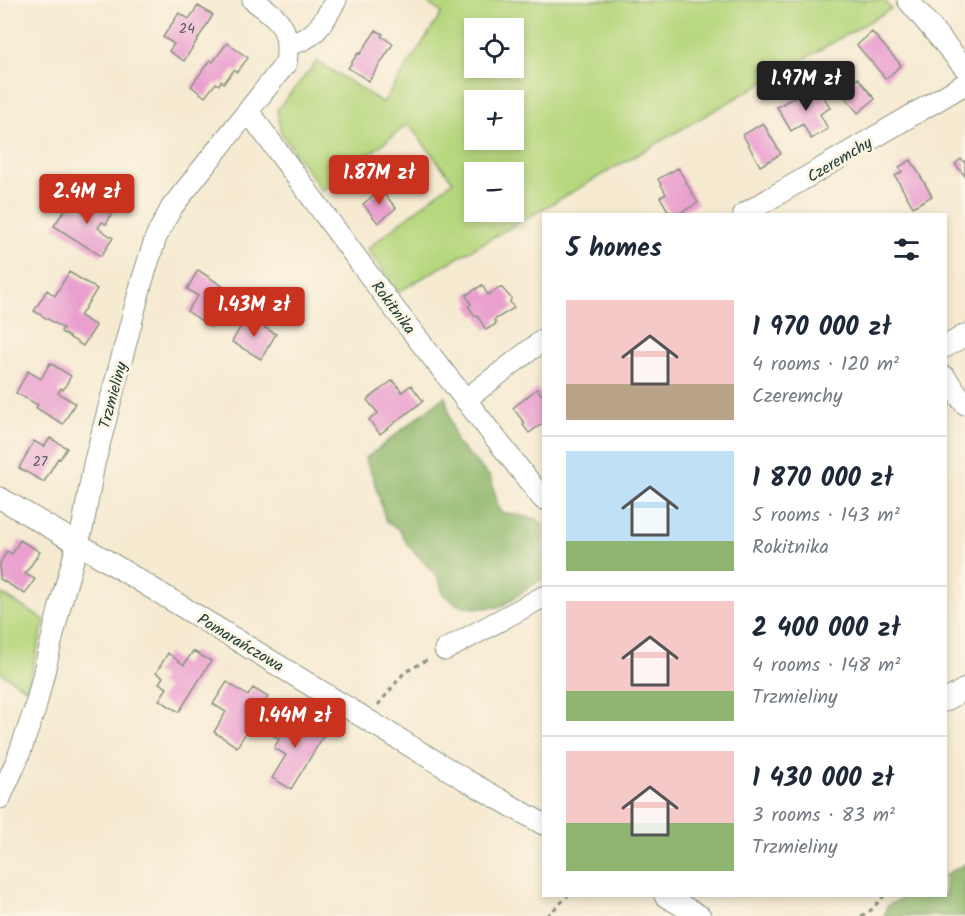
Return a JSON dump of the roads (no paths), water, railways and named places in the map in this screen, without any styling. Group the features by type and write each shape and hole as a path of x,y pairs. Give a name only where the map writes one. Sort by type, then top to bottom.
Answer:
{"street":[{"path":"253,0 269,11 286,35 301,42 317,31 336,0"},
{"path":"908,0 965,68"},
{"name":"Trzmieliny","path":"3,784 27,735 35,709 60,606 83,525 94,464 142,281 156,237 172,207 286,63 286,35"},
{"name":"Czeremchy","path":"746,213 965,84"},
{"name":"Rokitnika","path":"248,111 386,298 542,498"},
{"path":"947,346 965,335"},
{"path":"465,400 542,341"},
{"path":"947,380 965,404"},
{"name":"Pomarańczowa","path":"0,498 542,823"},
{"path":"445,650 542,598"},
{"path":"947,700 965,689"},
{"path":"668,897 700,916"}]}
